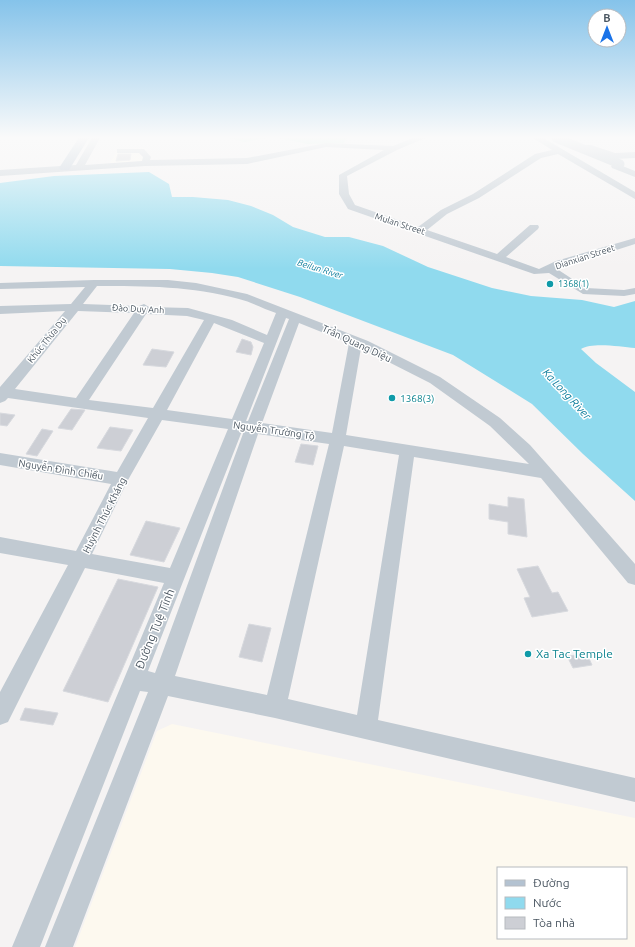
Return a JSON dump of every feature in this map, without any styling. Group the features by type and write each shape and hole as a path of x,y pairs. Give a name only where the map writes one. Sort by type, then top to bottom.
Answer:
{"street":[{"name":"Mulan Street","path":"343,180 344,194 348,203 356,210 420,230 535,272"},
{"path":"420,230 444,212 476,196 501,180"},
{"path":"608,180 635,196"},
{"path":"499,258 534,227"},
{"name":"Dianxian Street","path":"535,272 542,272 560,263 635,241"},
{"path":"550,269 584,291 624,293 635,291"},
{"name":"Trần Quang Diệu","path":"0,286 94,283 168,283 196,286 243,296 290,313 356,342 435,380 500,426 525,449 635,577"},
{"name":"Khúc Thừa Dụ","path":"1,394 94,283"},
{"name":"Đào Duy Anh","path":"0,310 75,307 144,308 188,312 211,318 271,341"},
{"path":"79,404 144,308"},
{"name":"Đường Tuệ Tĩnh","path":"59,947 162,683 271,341 290,313"},
{"name":"Đường Tuệ Tĩnh","path":"26,947 176,577 245,426 290,313"},
{"name":"Huỳnh Thúc Kháng","path":"0,714 81,560 121,479 211,318"},
{"path":"275,707 338,439 356,342"},
{"name":"Nguyễn Trường Tộ","path":"1,394 338,439 546,473"},
{"path":"366,728 407,450"},
{"name":"Nguyễn Đình Chiểu","path":"0,459 121,479"},
{"path":"0,545 176,577"},
{"path":"135,679 162,683 275,707 635,790"}],"shaded area":[{"path":"172,724 635,818 635,947 75,947 157,731"}],"water":[{"path":"22,180 163,180 169,184 172,197 228,200 251,206 273,215 293,227 325,237 349,237 383,246 428,267 492,288 531,296 582,300 614,307 635,301 635,348 599,345 581,349 596,363 635,392 635,501 583,454 532,404 453,355 300,297 238,277 212,273 170,269 0,266 0,183"}],"building":[{"path":"242,339 251,342 253,347 251,355 236,352"},
{"path":"152,349 174,352 166,367 143,365"},
{"path":"71,409 85,410 72,430 58,428"},
{"path":"0,413 15,415 7,426 0,425"},
{"path":"110,427 133,430 121,451 97,448"},
{"path":"42,429 53,431 37,456 26,454"},
{"path":"301,444 318,446 313,465 295,462"},
{"path":"508,497 524,499 527,537 508,534 508,522 489,519 489,504 508,507"},
{"path":"146,521 180,528 164,562 130,555"},
{"path":"538,566 552,593 558,592 568,611 532,617 524,598 530,597 517,569"},
{"path":"118,579 158,587 108,702 63,691"},
{"path":"249,624 271,628 262,662 239,657"},
{"path":"587,654 592,665 573,668 567,656"},
{"path":"25,708 58,713 53,725 20,720"}],"place":[{"name":"1368(1)","path":"550,284"},
{"name":"1368(3)","path":"392,398"},
{"name":"Xa Tac Temple","path":"528,654"}],"water label":[{"name":"Beilun River","path":"320,269"},
{"name":"Ka Long River","path":"567,394"}]}
